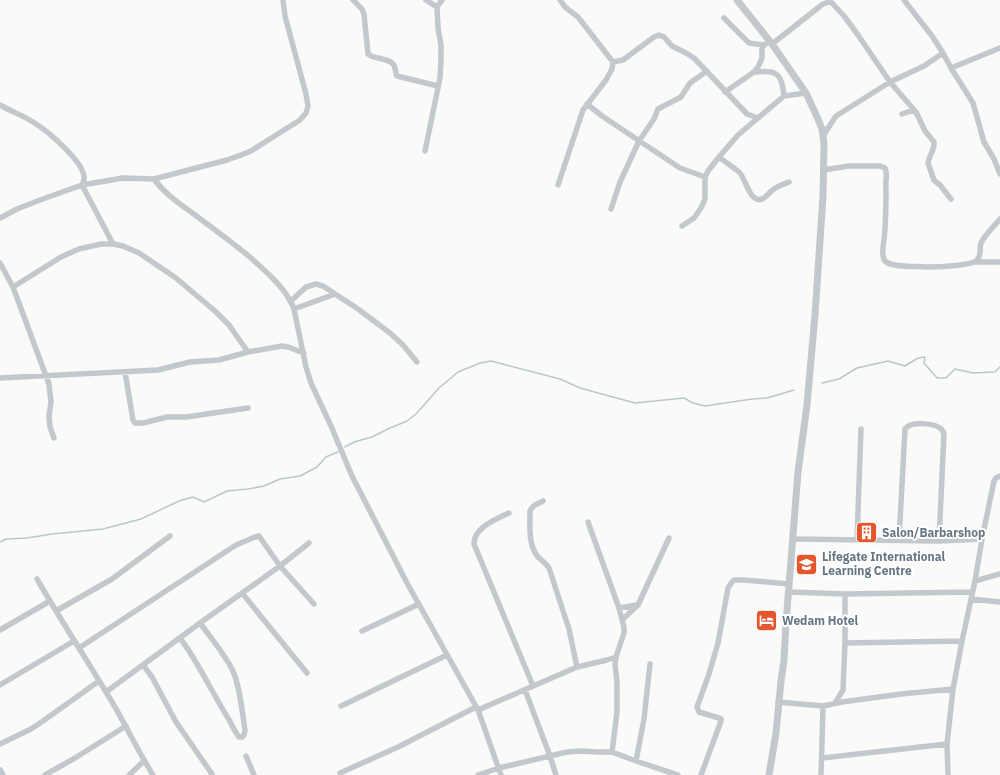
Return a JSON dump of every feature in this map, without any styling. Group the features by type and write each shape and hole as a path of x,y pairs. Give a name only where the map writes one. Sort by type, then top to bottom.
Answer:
{"street":[{"path":"0,218 34,202 82,185 123,178 154,179 242,155 300,120 306,113 308,106 282,0"},
{"path":"354,0 362,9 364,14 368,54 392,63 397,76 438,86"},
{"path":"426,0 437,7"},
{"path":"425,151 440,78 441,45 438,28 437,7 442,0"},
{"path":"558,185 583,110 606,80 612,69 613,62 578,18 565,8 560,0"},
{"path":"737,0 806,93 818,119 823,136 823,196 815,315 807,404 798,472 784,660 778,702 776,734 769,775"},
{"path":"904,0 932,36 972,103 984,142 1000,174"},
{"path":"725,92 754,72 761,62 761,51 768,43 823,4 830,1 844,16 890,82 916,112 925,131 934,142 934,147 928,163 934,180 951,199"},
{"path":"724,18 749,43 768,43"},
{"path":"613,62 623,60 654,37 659,35 664,37 672,46 694,58 747,114 758,118"},
{"path":"951,68 1000,48"},
{"path":"823,136 836,116 890,82 924,66 943,53"},
{"path":"612,209 620,182 639,141 654,119 658,109 681,97 690,83 707,71"},
{"path":"754,72 771,72 776,75 783,86 784,96"},
{"path":"682,226 694,218 701,208 705,199 705,177 708,171 738,135 784,96 806,93"},
{"path":"587,104 602,116 680,168 705,177"},
{"path":"0,105 35,123 54,137 80,166 85,178 82,185"},
{"path":"902,114 911,111 916,112"},
{"path":"719,157 738,171 751,194 757,199 761,199 774,189 789,182"},
{"path":"823,170 849,166 880,166 885,168 887,173 885,184 886,223 883,258 885,261 895,265 929,267 954,266 976,262 1000,262"},
{"path":"154,179 160,188 226,238 262,268 274,279 291,301 311,383 352,476 419,604 477,709 501,775"},
{"path":"82,185 113,244"},
{"path":"976,262 980,255 981,243 1000,219"},
{"path":"13,287 61,257 79,249 101,244 123,246 139,253 176,278 224,319 248,352"},
{"path":"0,263 13,287 49,384 51,402 49,416 50,427 54,438"},
{"path":"291,301 306,287 316,284 323,286 358,309 390,333 403,345 417,362"},
{"path":"294,309 336,294"},
{"path":"0,378 158,370 190,362 219,360 248,352 282,346 304,354"},
{"path":"125,372 133,420 135,423 143,423 167,417 186,417 248,408"},
{"path":"899,540 905,429 908,426 916,424 927,424 941,429 944,433 939,541"},
{"path":"857,540 861,430"},
{"path":"948,775 947,744 962,641 994,481 1000,476"},
{"path":"543,501 531,508 530,538 534,550 549,568 554,581 569,629 577,667"},
{"path":"510,513 483,527 474,539 474,544 533,686"},
{"path":"588,522 620,608 624,627 624,633 615,664 617,682 617,712 612,752"},
{"path":"56,611 112,579 170,536"},
{"path":"79,648 236,545 259,536 280,566 314,604"},
{"path":"623,619 638,605 669,538"},
{"path":"793,539 939,541 982,539"},
{"path":"106,692 280,566 309,542"},
{"path":"975,581 1000,574"},
{"path":"37,579 106,692 153,775"},
{"path":"701,775 721,721 719,718 699,712 697,707 718,643 728,588 734,580 789,584"},
{"path":"788,592 845,594 972,592"},
{"path":"242,593 307,673"},
{"path":"836,703 843,690 845,594"},
{"path":"971,599 1000,602"},
{"path":"0,630 50,601"},
{"path":"362,631 419,604"},
{"path":"620,608 638,605"},
{"path":"180,638 197,662 232,724 236,734 239,737 244,736 244,724 237,686 232,670 224,655 200,623"},
{"path":"0,685 74,641"},
{"path":"845,643 962,641"},
{"path":"341,706 447,655"},
{"path":"340,773 477,709 526,690 577,667 616,657"},
{"path":"607,660 615,664"},
{"path":"636,761 644,719 650,664"},
{"path":"143,665 152,677 176,722 212,774"},
{"path":"0,744 43,721 99,681"},
{"path":"778,702 823,706 901,694 954,689"},
{"path":"526,690 556,775"},
{"path":"843,690 849,701"},
{"path":"821,775 823,706"},
{"path":"46,775 126,726"},
{"path":"822,758 947,744"},
{"path":"478,775 499,768 567,752 580,751 612,752 678,775"},
{"path":"246,756 254,775"},
{"path":"129,775 144,761"},
{"path":"0,770 3,775"}],"waterway":[{"path":"822,383 839,379 857,368 888,361 905,366 918,358 925,357 924,363 937,378 946,378 955,369 973,373 995,372 1000,367"},
{"path":"345,447 354,442 372,437 407,421 416,414 439,388 458,372 480,363 491,361 560,379 580,388 635,403 684,398 693,403 705,406 767,398 794,390"},
{"path":"0,542 6,539 103,529 141,519 179,501 193,497 204,502 227,491 264,486 280,479 300,476 317,467 326,457 338,452"}],"place":[{"name":"Salon/Barbarshop","path":"866,533"},
{"name":"Lifegate International Learning Centre","path":"806,564"},
{"name":"Wedam Hotel","path":"766,621"}]}
